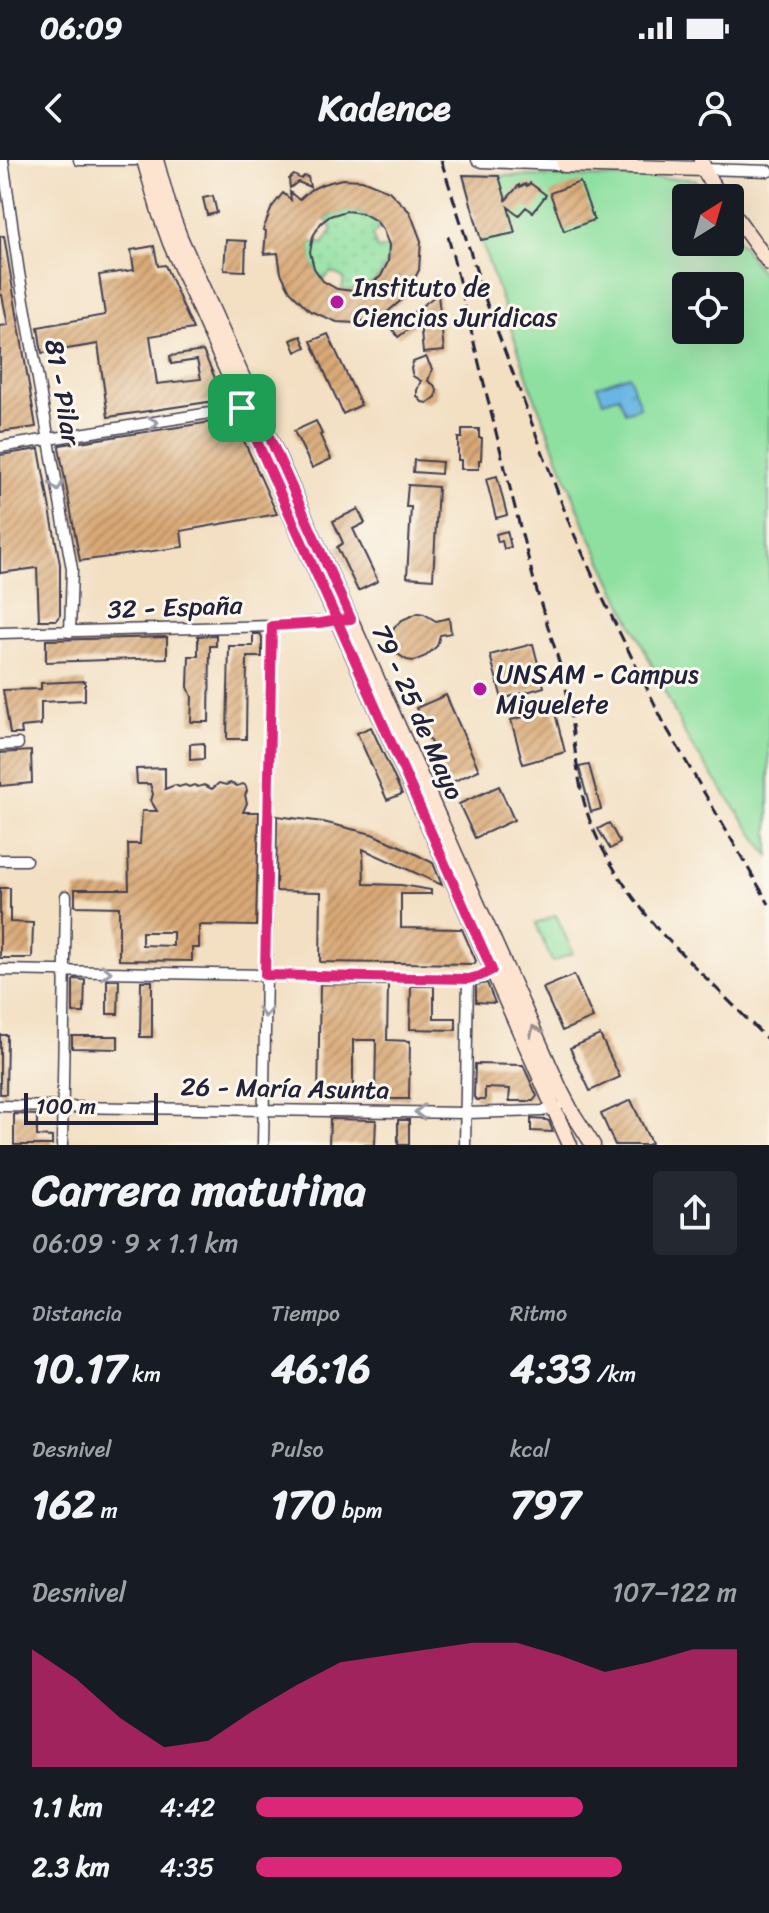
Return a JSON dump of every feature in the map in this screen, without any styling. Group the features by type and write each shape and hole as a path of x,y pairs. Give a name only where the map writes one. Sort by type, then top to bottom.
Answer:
{"main road":[{"name":"79 - 25 de Mayo","path":"144,160 170,243 249,406"},
{"name":"79 - 25 de Mayo","path":"156,160 180,237 249,406 560,1105 570,1145"},
{"path":"564,163 702,164 714,184"},
{"path":"744,228 769,263"},
{"name":"79 - 25 de Mayo","path":"344,620 492,970 560,1105 593,1145"}],"street":[{"name":"81 - Pilar","path":"3,160 19,273 72,569 70,632"},
{"path":"79,160 135,160"},
{"path":"477,160 564,163"},
{"path":"702,164 769,171"},
{"path":"0,447 249,406"},
{"name":"32 - España","path":"0,633 272,626 344,620"},
{"path":"263,1145 272,626"},
{"path":"0,745 18,744"},
{"path":"0,860 26,860"},
{"path":"62,1145 66,896"},
{"path":"0,970 468,979 492,970"},
{"path":"465,1145 468,979"},
{"name":"26 - María Asunta","path":"0,1106 466,1113 542,1111 560,1105"}],"green space":[{"path":"463,175 695,179 699,184 672,184 672,256 744,256 744,248 769,284 769,856 689,742 587,530 533,393 483,246"},
{"path":"346,211 365,215 377,223 381,227 372,235 377,249 389,248 385,266 376,280 352,290 342,290 344,278 331,272 323,281 310,253 311,242 323,244 333,229 325,219"},
{"path":"556,915 573,953 552,962 536,924"}],"water":[{"path":"629,375 640,407 625,412 619,396 603,401 597,386"}],"building":[{"path":"294,175 301,179 308,177 310,187 298,182 290,188 289,179"},
{"path":"463,175 499,176 506,200 519,185 527,186 530,183 546,195 533,212 526,207 519,215 508,207 515,233 481,240"},
{"path":"342,179 362,180 389,191 410,212 421,241 419,270 406,296 384,315 356,323 337,322 310,311 290,291 281,273 278,253 264,254 266,231 263,230 272,207 283,193 291,200 290,192 299,200 323,184","holes":["346,211 362,213 376,221 383,230 389,245 388,262 381,276 368,286 353,291 337,289 323,281 314,268 310,252 313,236 330,216"]},
{"path":"580,182 594,220 564,231 550,193"},
{"path":"213,196 217,213 207,215 203,198"},
{"path":"0,236 4,236 36,427 0,432 0,326 8,325 0,295"},
{"path":"226,240 246,241 245,271 224,270"},
{"path":"154,246 158,266 165,265 193,329 150,336 157,384 201,379 197,360 171,364 170,356 203,351 223,396 221,400 108,417 98,344 42,353 38,327 105,315 99,275 134,270 131,250"},
{"path":"438,294 444,351 423,353 420,321 398,337 392,328"},
{"path":"328,334 361,405 343,414 311,341"},
{"path":"301,336 306,347 296,352 291,340"},
{"path":"426,357 432,369 428,381 437,390 436,397 428,403 417,396 421,381 413,376 411,369 413,362"},
{"path":"231,419 235,421 277,514 181,531 183,547 80,561 60,445"},
{"path":"316,421 331,459 312,468 294,431"},
{"path":"462,429 479,429 479,438 482,438 479,469 461,469 458,438 462,438"},
{"path":"39,449 60,564 60,615 56,620 39,620 37,568 0,573 0,455"},
{"path":"414,460 442,462 441,474 413,472"},
{"path":"497,476 507,515 496,518 486,479"},
{"path":"408,485 438,487 433,579 407,577 411,507 406,507"},
{"path":"358,509 365,523 353,529 378,581 358,591 337,547 343,543 333,521"},
{"path":"507,531 511,547 504,549 496,534"},
{"path":"418,613 436,621 449,618 451,633 440,635 437,646 426,656 414,661 407,660 396,653 392,634 394,627 402,620"},
{"path":"253,634 262,637 262,657 247,657 246,739 227,739 229,646 253,646"},
{"path":"216,635 216,646 210,646 209,722 191,722 189,656 198,656 198,636"},
{"path":"167,637 167,658 46,662 46,640"},
{"path":"533,644 544,687 502,699 490,655"},
{"path":"85,681 85,700 41,702 41,725 21,727 22,734 10,734 3,690 41,689 41,683"},
{"path":"446,695 479,770 448,784 416,708"},
{"path":"554,709 565,752 523,764 511,720"},
{"path":"371,727 402,794 387,800 357,733"},
{"path":"204,743 204,759 190,760 190,744"},
{"path":"31,751 32,783 0,786 0,753"},
{"path":"589,765 601,809 591,812 579,767"},
{"path":"165,768 165,789 175,785 204,785 212,789 219,783 243,784 246,786 247,803 243,812 259,812 256,926 199,925 199,948 192,948 192,961 119,960 119,907 75,906 75,889 129,889 128,844 140,844 142,811 157,811 151,801 153,794 150,784 137,784 136,769","holes":["142,932 173,932 173,946 142,945"]},
{"path":"499,786 514,820 475,838 459,804"},
{"path":"277,816 323,822 372,834 433,863 442,885 363,849 364,884 431,890 431,894 401,894 401,928 462,929 476,961 474,964 320,962 321,892 276,891"},
{"path":"609,823 620,843 610,849 598,829"},
{"path":"0,888 10,888 10,922 33,923 32,958 0,958"},
{"path":"574,975 593,1018 562,1031 543,988"},
{"path":"75,979 85,980 84,1013 73,1013"},
{"path":"107,980 119,980 118,1014 107,1014"},
{"path":"141,981 152,981 152,1037 140,1037"},
{"path":"487,983 495,1003 476,1002 476,985"},
{"path":"320,984 388,985 387,1040 410,1041 409,1099 375,1099 376,1040 353,1040 353,1099 318,1098"},
{"path":"411,986 434,986 434,1018 456,1018 456,1030 410,1029"},
{"path":"0,1035 7,1035 6,1094 0,1094"},
{"path":"600,1035 620,1077 590,1091 570,1048"},
{"path":"72,1036 118,1036 118,1049 72,1048"},
{"path":"475,1064 523,1065 537,1096 533,1101 509,1101 510,1089 485,1088 485,1100 477,1100 474,1097"},
{"path":"631,1100 651,1143 615,1145 601,1114"},
{"path":"14,1114 37,1115 37,1136 52,1137 52,1145 14,1145"},
{"path":"330,1119 376,1120 375,1145 329,1145"},
{"path":"531,1119 549,1121 553,1132 531,1131"},
{"path":"398,1120 409,1120 409,1145 398,1145"}],"railway":[{"path":"441,160 487,304 570,525 666,727 769,904"},
{"path":"448,236 498,442 563,676 579,778 593,828 618,874 659,931 769,1041"}],"place":[{"name":"Instituto de Ciencias Jurídicas","path":"337,302"},
{"name":"UNSAM - Campus Miguelete","path":"480,689"}],"route":[{"path":"242,408 255,405 351,619 337,620 492,970 484,974 468,979 265,975 272,626 337,620 242,408"}]}
